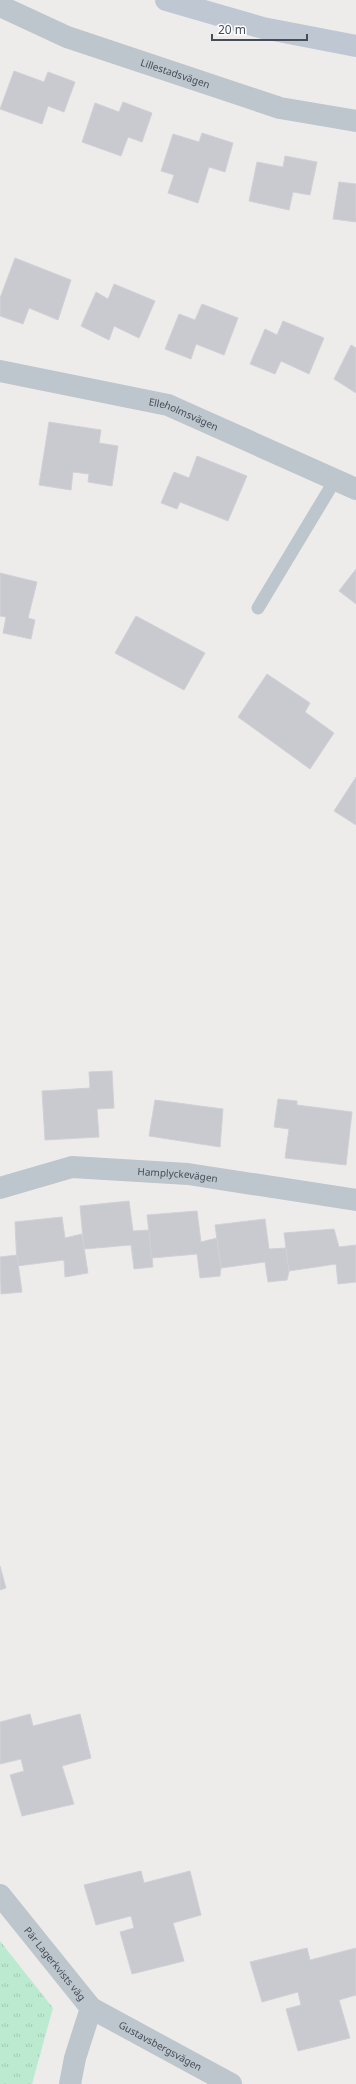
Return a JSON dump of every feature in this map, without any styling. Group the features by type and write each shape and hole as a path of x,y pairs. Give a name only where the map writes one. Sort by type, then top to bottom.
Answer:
{"main road":[{"path":"166,0 263,28 356,46"}],"street":[{"name":"Lillestadsvägen","path":"0,6 67,37 280,108 356,121"},
{"name":"Elleholmsvägen","path":"0,371 168,405 356,489"},
{"name":"Hamplyckevägen","path":"0,1188 72,1167 188,1174 356,1200"},
{"name":"Pär Lagerkvists väg","path":"0,1895 91,2008 75,2058 70,2084"},
{"name":"Gustavsbergsvägen","path":"91,2008 231,2084"}],"lane":[{"path":"258,608 335,480"}],"green space":[{"path":"0,1941 53,2008 32,2084 0,2084"}],"building":[{"path":"14,71 44,82 48,72 75,82 64,112 48,106 42,124 0,109"},
{"path":"123,102 152,113 142,142 128,137 121,156 82,142 95,103 119,112"},
{"path":"202,133 233,143 225,172 209,167 198,203 168,193 174,175 161,171 173,134 199,142"},
{"path":"285,156 317,162 310,195 293,192 289,210 249,201 257,162 283,167"},
{"path":"339,182 356,184 356,222 333,219"},
{"path":"15,258 71,280 58,320 29,308 23,324 0,316 0,298"},
{"path":"114,284 155,301 139,338 114,326 109,340 81,326 96,292 108,299"},
{"path":"202,304 238,318 224,355 196,344 191,359 165,349 179,314 195,320"},
{"path":"283,321 324,338 309,374 281,361 275,374 250,364 265,329 277,335"},
{"path":"351,345 356,348 356,393 334,379"},
{"path":"49,422 101,430 99,443 118,446 112,486 88,482 89,474 73,472 71,490 39,485"},
{"path":"197,456 247,476 228,521 180,502 177,509 161,503 174,472 189,478"},
{"path":"356,569 356,604 339,591"},
{"path":"0,573 37,582 28,618 35,620 31,639 3,633 6,617 0,616"},
{"path":"136,616 205,653 184,690 115,653"},
{"path":"267,674 310,703 305,712 334,733 310,769 238,717"},
{"path":"356,777 356,825 334,811"},
{"path":"112,1071 114,1108 97,1109 99,1137 45,1140 42,1091 90,1088 89,1072"},
{"path":"278,1099 297,1101 297,1105 352,1112 346,1165 285,1158 289,1129 274,1127"},
{"path":"155,1100 223,1109 220,1147 149,1136"},
{"path":"129,1201 133,1231 149,1230 153,1267 134,1269 131,1245 84,1249 80,1206"},
{"path":"197,1211 201,1242 217,1238 221,1268 220,1276 200,1278 197,1254 152,1258 147,1215"},
{"path":"62,1217 65,1238 82,1234 88,1273 65,1277 64,1260 17,1266 15,1222"},
{"path":"265,1219 269,1249 286,1248 289,1271 287,1280 268,1282 265,1262 221,1268 215,1225"},
{"path":"334,1229 339,1247 356,1245 356,1282 338,1284 336,1264 289,1271 284,1233"},
{"path":"17,1255 22,1292 1,1294 0,1257"},
{"path":"0,1566 6,1588 0,1590"},
{"path":"30,1714 33,1726 80,1714 91,1758 62,1766 74,1804 22,1816 10,1775 24,1771 21,1759 0,1764 0,1722"},
{"path":"141,1871 144,1883 190,1871 201,1915 173,1923 184,1961 132,1974 120,1932 134,1928 131,1916 96,1925 84,1885"},
{"path":"307,1948 310,1960 356,1948 356,1995 339,2000 350,2038 298,2051 286,2009 301,2005 298,1992 262,2002 250,1962"}]}
